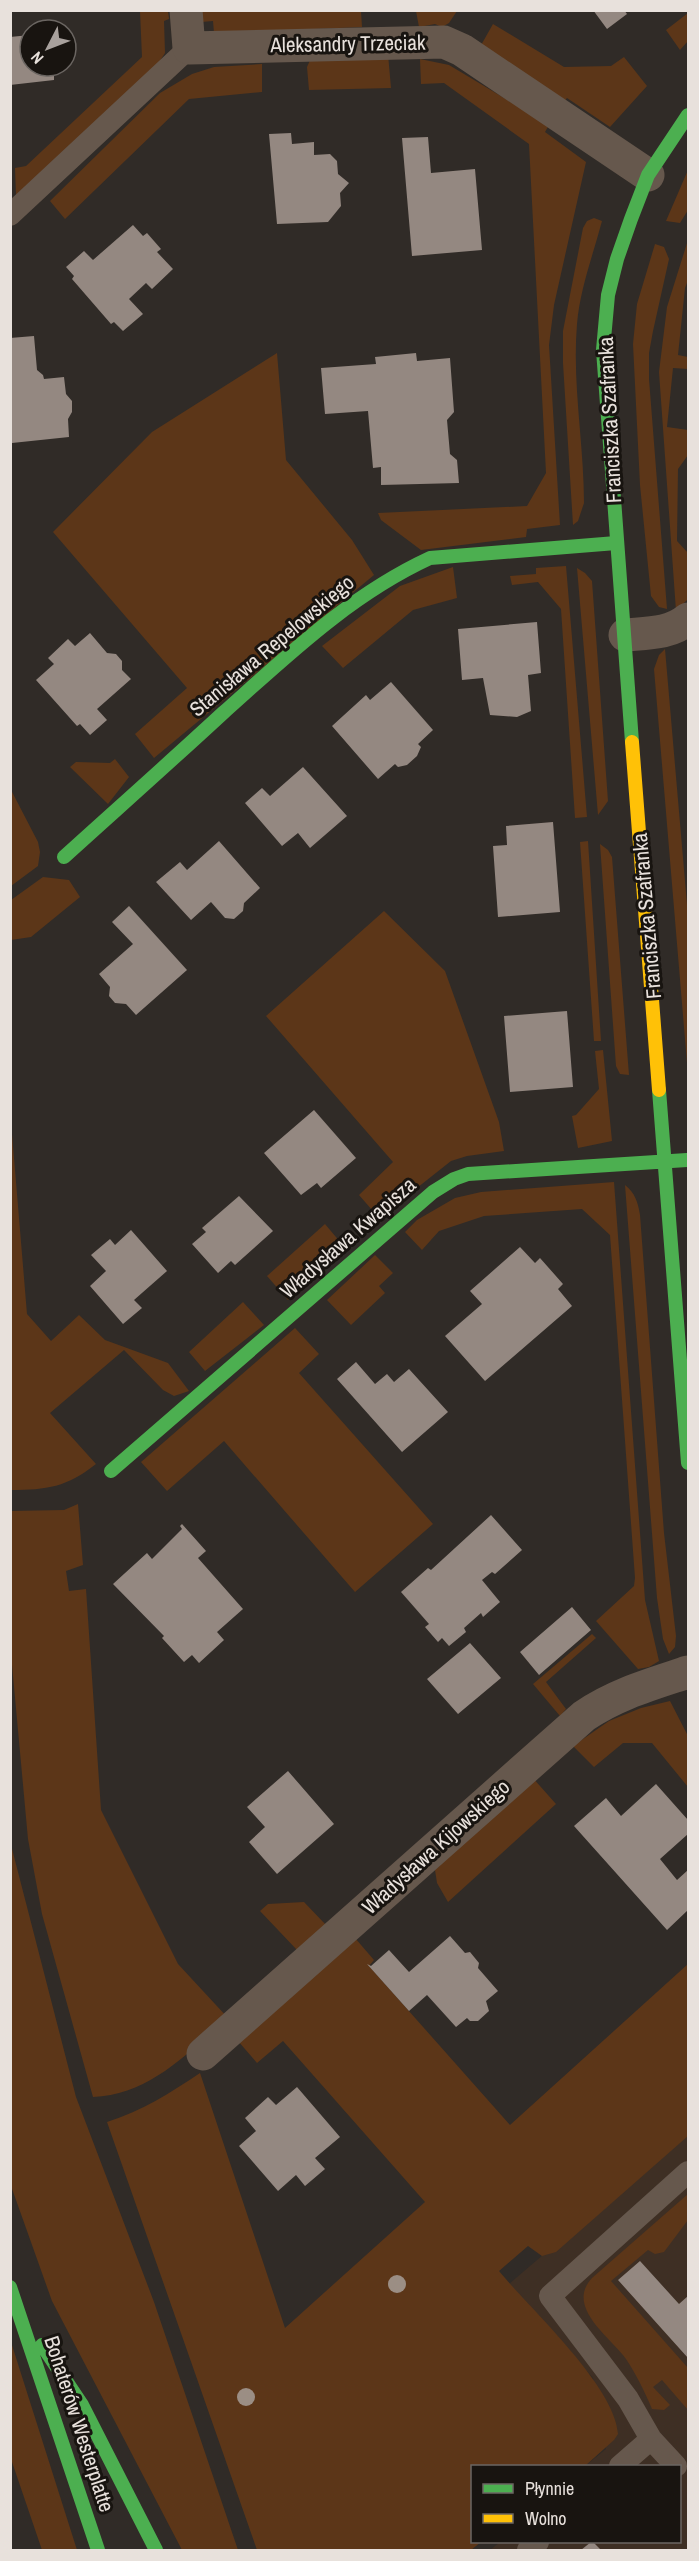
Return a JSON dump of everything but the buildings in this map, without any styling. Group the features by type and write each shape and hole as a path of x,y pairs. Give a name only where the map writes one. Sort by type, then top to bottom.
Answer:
{"street":[{"path":"186,10 189,48"},
{"name":"Aleksandry Trzeciak","path":"189,48 444,42 462,50 648,175"},
{"name":"Franciszka Szafranka","path":"688,115 648,175 617,259 608,295 603,350 688,1463"},
{"name":"Stanisława Repelowskiego","path":"64,856 303,642 373,588 403,569 430,558 616,543"},
{"path":"625,635 658,633 679,627 688,619"},
{"path":"666,1161 688,1160"},
{"name":"Władysława Kwapisza","path":"111,1471 418,1205 454,1179 468,1174 666,1161"},
{"name":"Władysława Kijowskiego","path":"203,2054 584,1716 603,1702 688,1672"},
{"name":"Bohaterów Westerplatte","path":"10,2287 98,2550"},
{"name":"Bohaterów Westerplatte","path":"19,2310 82,2405 156,2550"}],"lane":[{"path":"10,215 189,48"},
{"path":"675,2465 651,2439 628,2399 550,2296 688,2172"},
{"path":"621,2465 651,2439"}],"shaded area":[{"path":"140,11 168,11 169,19 164,21 165,53 156,67 16,195 15,168 26,166 142,57"},
{"path":"201,11 361,11 362,27 214,33 213,21 201,22"},
{"path":"416,11 457,11 449,23 442,27 435,24 419,27"},
{"path":"688,13 688,41 680,50 666,30"},
{"path":"493,24 564,67 611,66 624,57 647,86 610,127 567,98 561,105 480,47"},
{"path":"388,54 391,88 309,90 307,67 311,58"},
{"path":"420,59 449,65 549,125 545,132 586,162 554,305 549,345 560,525 527,529 526,537 421,550 381,520 378,513 527,506 546,473 529,144 444,83 421,84"},
{"path":"262,64 262,92 189,99 65,219 50,201 160,93 192,74 214,67"},
{"path":"688,170 688,210 680,223 666,221"},
{"path":"594,218 602,221 584,285 577,324 576,369 584,503 578,521 573,525 563,331 583,228 587,221"},
{"path":"688,240 688,280 685,288 678,355 688,357 688,369 673,368 667,427 688,430 688,455 678,469 677,541 688,553 688,599 676,611 659,372 667,307"},
{"path":"655,244 664,247 669,259 649,353 649,379 667,609 659,607 651,596 640,485 633,344 637,304"},
{"path":"277,353 286,460 352,540 374,575 154,758 135,734 187,688 53,532 152,432"},
{"path":"566,566 587,817 575,818 561,609 538,582 512,585 510,576 536,574 536,568"},
{"path":"453,567 457,598 413,610 343,668 322,646 400,586"},
{"path":"577,568 592,581 608,801 598,815"},
{"path":"665,649 688,916 688,1075 654,669 659,655"},
{"path":"115,759 129,777 108,804 70,767 76,762 110,763"},
{"path":"10,788 38,842 40,852 38,866 11,886"},
{"path":"588,841 601,1041 594,1041 580,842"},
{"path":"600,844 608,850 612,857 629,1075 620,1074 616,1066"},
{"path":"43,877 69,880 80,897 31,937 11,940 11,900"},
{"path":"384,911 445,971 499,1122 504,1151 467,1156 451,1161 379,1218 359,1195 393,1162 266,1016"},
{"path":"603,1050 612,1141 578,1148 572,1116 576,1115 599,1089 595,1051"},
{"path":"10,1110 27,1314 51,1341 79,1315 105,1340 168,1363 189,1391 174,1396 163,1390 124,1350 50,1413 96,1464 76,1478 56,1486 24,1490 11,1490"},
{"path":"614,1182 645,1600 659,1661 649,1667 638,1669 596,1621 634,1586 635,1578 610,1235 582,1209 484,1216 439,1231 422,1250 405,1232 417,1220 455,1198 481,1192"},
{"path":"625,1185 636,1198 640,1215 664,1533 676,1636 675,1647 669,1654 663,1639 657,1598"},
{"path":"325,1224 346,1249 288,1300 267,1276"},
{"path":"375,1255 393,1273 379,1286 385,1293 351,1325 327,1300"},
{"path":"243,1302 264,1325 205,1371 189,1352"},
{"path":"295,1328 319,1354 299,1373 433,1524 355,1592 224,1441 167,1491 141,1462"},
{"path":"78,1504 83,1565 66,1571 69,1591 86,1589 101,1810 178,1964 228,2018 182,2058 150,2080 132,2089 93,2097 42,1914 28,1839 11,1654 10,1511 64,1510"},
{"path":"592,1634 596,1638 546,1682 566,1709 560,1716 533,1684"},
{"path":"670,1701 688,1736 688,1787 652,1743 623,1743 594,1767 573,1746 609,1721 641,1708"},
{"path":"532,1777 556,1804 448,1902 437,1883 435,1870"},
{"path":"10,1841 76,2097 154,2302 238,2550 182,2550 52,2301 11,2186"},
{"path":"304,1902 326,1925 297,1950 260,1911 268,1904"},
{"path":"355,1938 374,1960 369,1966 510,2125 688,1964 688,2136 556,2252 542,2256 528,2246 499,2271 587,2372 603,2394 613,2415 618,2434 586,2465 471,2465 471,2543 480,2543 471,2550 257,2550 107,2122 144,2107 200,2073 285,2328 425,2202 283,2041 257,2063 238,2041"},
{"path":"688,2131 688,2550 490,2550 499,2543 681,2543 681,2465 586,2465 606,2449 593,2378 509,2284"},
{"path":"688,2194 688,2220 664,2252 655,2254 648,2250 611,2281 688,2368 688,2410 662,2380 653,2387 670,2405 664,2410 652,2409 626,2359 587,2311 584,2300 585,2289 592,2278"},
{"path":"10,2342 77,2550 42,2550 11,2459"}],"traffic: fast":[{"path":"632,742 603,350 608,295 617,259 631,219 648,175 688,115"},
{"path":"64,857 296,648 346,608 401,573 430,558 616,543"},
{"path":"659,1090 688,1463"},
{"path":"111,1471 433,1192 454,1179 468,1174 687,1160"},
{"path":"10,2287 98,2550"},
{"path":"42,2345 82,2405 156,2550"}],"traffic: slow":[{"path":"632,742 659,1090"}]}
